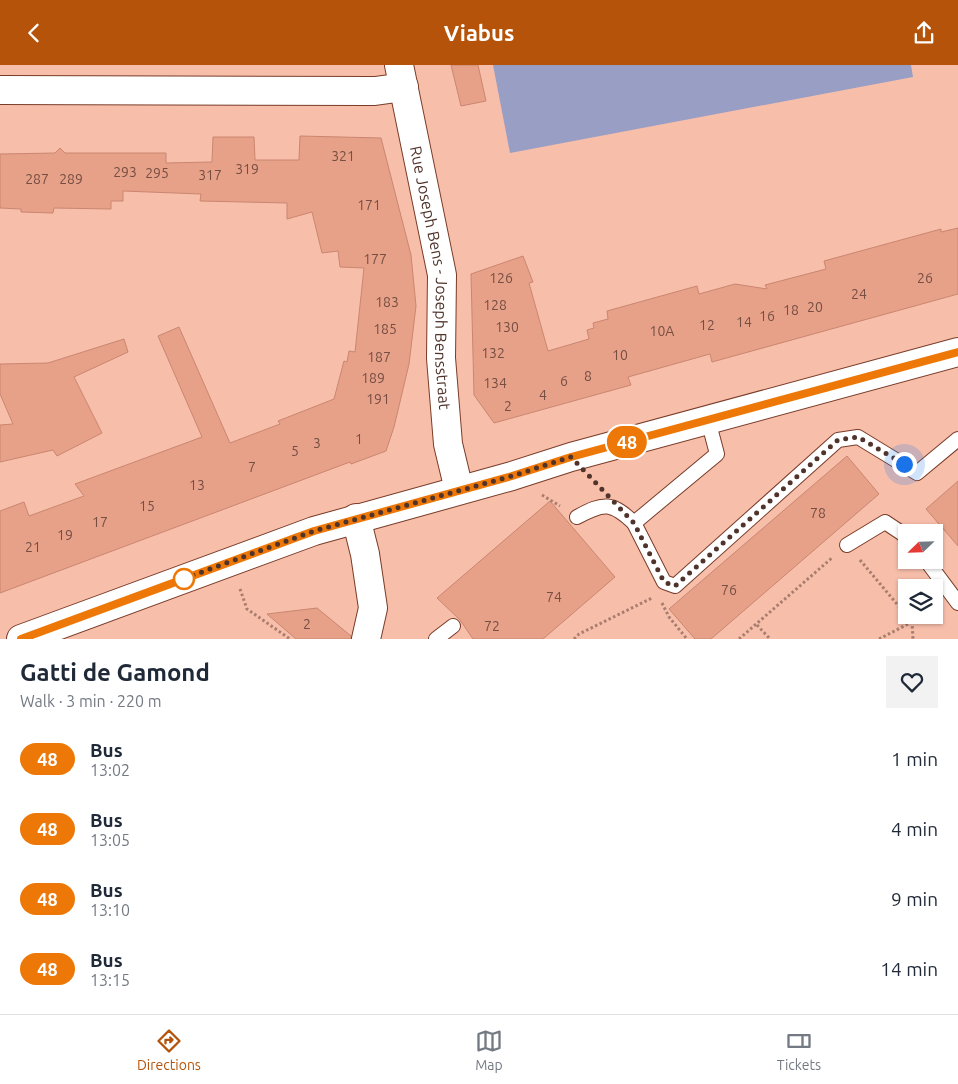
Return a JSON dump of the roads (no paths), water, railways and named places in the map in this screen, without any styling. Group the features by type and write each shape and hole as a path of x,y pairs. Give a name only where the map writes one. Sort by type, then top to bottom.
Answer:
{"street":[{"path":"0,90 375,91 402,76"},
{"name":"Rue Joseph Bens - Joseph Bensstraat","path":"402,76 442,275 441,357 448,444 459,490"},
{"path":"21,639 314,531 356,518 958,352"},
{"path":"356,518 365,554 372,608 366,639"}],"lane":[{"path":"634,523 717,454 708,420"},
{"path":"577,517 597,506 617,507 634,523 664,582 675,586 838,440 858,437 918,473 958,439"},
{"path":"847,545 885,522 898,531"},
{"path":"933,569 958,603"},
{"path":"436,639 453,626"}]}
